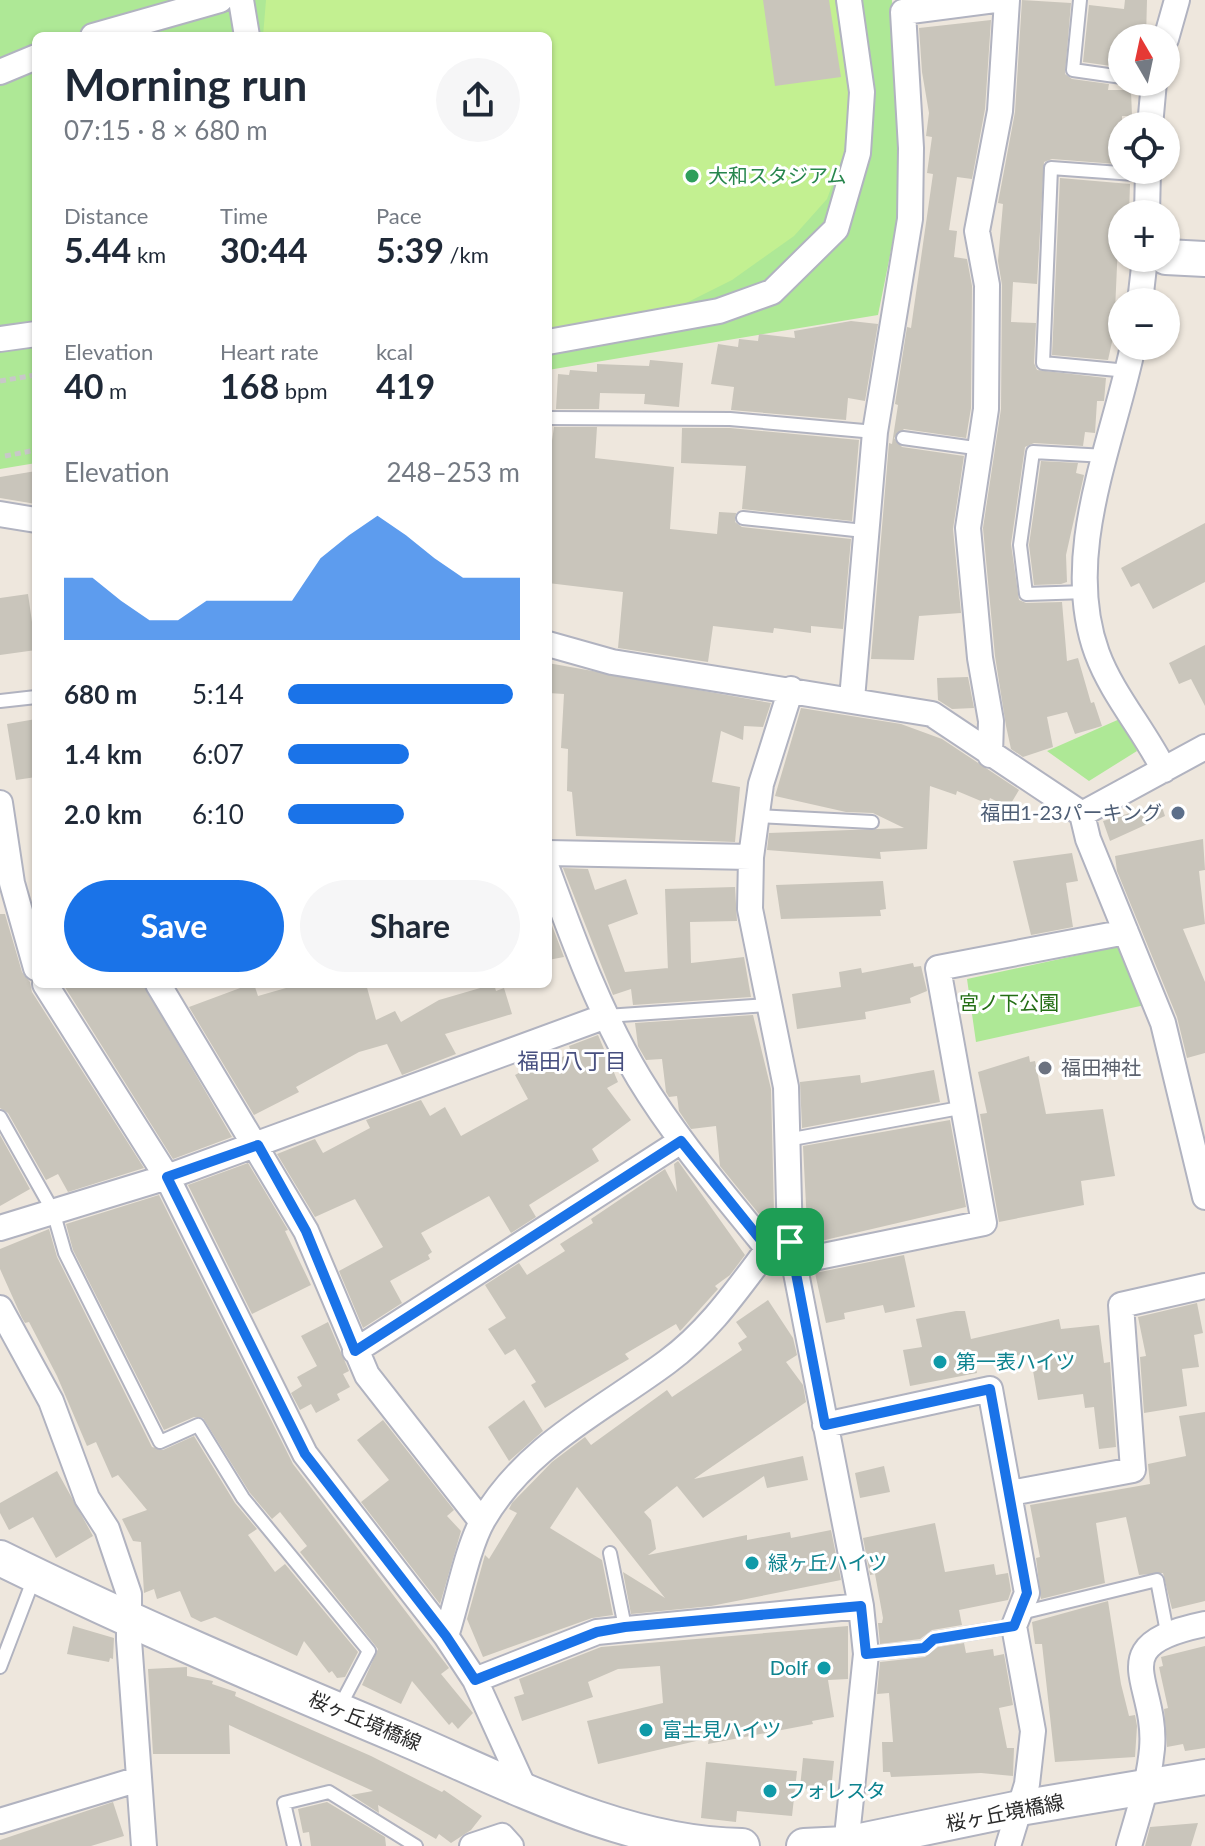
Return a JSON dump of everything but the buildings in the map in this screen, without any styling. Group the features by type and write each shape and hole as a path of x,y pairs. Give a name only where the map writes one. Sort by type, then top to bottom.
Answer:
{"street":[{"path":"107,32 220,0"},
{"path":"241,0 246,32"},
{"path":"552,341 719,311 772,292 836,229 858,153 862,92 849,0"},
{"path":"852,699 864,531 875,432 910,219 911,148 903,12 995,0"},
{"path":"990,755 991,721 980,658 968,528 986,409 987,285 977,231 1000,111 1007,0"},
{"path":"1170,24 1177,0"},
{"path":"0,72 32,59"},
{"path":"1180,258 1205,259"},
{"path":"0,339 32,335"},
{"path":"1130,360 1087,539 1086,592 1097,653 1164,770"},
{"path":"0,514 32,519"},
{"path":"552,645 612,662 932,714 1082,814 1088,839 1163,1023 1196,1117 1205,1197"},
{"path":"791,689 761,784 755,816 750,909 786,1087 784,1251 825,1425 861,1606 866,1654 846,1845"},
{"path":"1082,814 1205,747"},
{"path":"0,803 12,883 32,954"},
{"path":"552,853 751,857"},
{"path":"552,881 606,1016 639,1078 681,1141 784,1251"},
{"path":"446,1636 482,1522 515,1474 556,1438 668,1361 712,1324 784,1251 984,1223 938,968 1126,932"},
{"path":"48,988 167,1177 305,1454 446,1636 475,1680 525,1790"},
{"path":"160,988 258,1145 306,1231 367,1375 482,1522"},
{"path":"0,1228 167,1177 606,1016"},
{"path":"355,1351 681,1141"},
{"path":"1011,1493 1133,1470 1121,1305 1205,1286"},
{"path":"0,1308 51,1401 87,1498 107,1529 129,1594 144,1846"},
{"path":"825,1425 990,1389 1027,1593 1018,1620 1033,1731 1029,1773 1008,1846"},
{"name":"桜ヶ丘境橋線","path":"0,1558 337,1710 525,1790 600,1818 662,1835 742,1846"},
{"path":"475,1680 597,1632 861,1606"},
{"path":"1129,1846 1144,1786 1152,1734 1141,1673 1142,1658 1151,1643 1167,1632 1205,1624"},
{"name":"桜ヶ丘境橋線","path":"804,1846 846,1845 1020,1808 1205,1777"},
{"path":"0,1821 139,1779"},
{"path":"472,1846 502,1836 511,1846"}],"lane":[{"path":"1080,0 1073,70 1108,75"},
{"path":"1108,171 1051,168 1043,363 1128,371"},
{"path":"552,418 730,419 875,432"},
{"path":"903,438 982,449"},
{"path":"1086,592 1026,594 1020,545 1033,452 1106,456"},
{"path":"743,518 864,531"},
{"path":"0,701 32,697"},
{"path":"755,816 872,822"},
{"path":"606,1016 768,1005"},
{"path":"787,1140 965,1107"},
{"path":"0,1117 53,1211 65,1253 160,1442 198,1425 243,1498 369,1651 337,1710"},
{"path":"610,1553 625,1627"},
{"path":"0,1667 35,1575"},
{"path":"866,1654 924,1648 934,1639 1018,1620 1157,1580 1167,1632"},
{"path":"294,1846 284,1803 329,1792 416,1846"}],"path":[{"path":"0,381 32,376"},
{"path":"5,456 32,451"}],"green space":[{"name":"大和スタジアム","path":"0,0 892,0 901,201 878,315 552,369 552,32 32,32 32,464 0,469"},
{"name":"大和スタジアム","path":"266,0 835,0 849,98 844,153 827,199 794,236 732,280 672,310 552,329 552,32 263,32"},
{"path":"1122,718 1137,751 1089,781 1047,751"},
{"name":"宮ノ下公園","path":"1120,946 1145,1005 976,1042 967,979"}],"place":[{"name":"大和スタジアム","path":"692,176"},
{"name":"福田1-23パーキング","path":"1178,813"},
{"name":"福田神社","path":"1045,1068"},
{"name":"第一表ハイツ","path":"940,1362"},
{"name":"緑ヶ丘ハイツ","path":"752,1563"},
{"name":"Dolf","path":"824,1668"},
{"name":"富士見ハイツ","path":"646,1730"},
{"name":"フォレスタ","path":"770,1791"}],"district":[{"name":"福田八丁目","path":"572,1061"}],"route":[{"path":"681,1141 768,1249 790,1242 825,1425 990,1389 1027,1593 1014,1626 934,1639 924,1648 866,1654 861,1606 625,1627 597,1632 475,1680 446,1636 305,1454 167,1177 258,1145 306,1231 355,1351 681,1141"}]}
